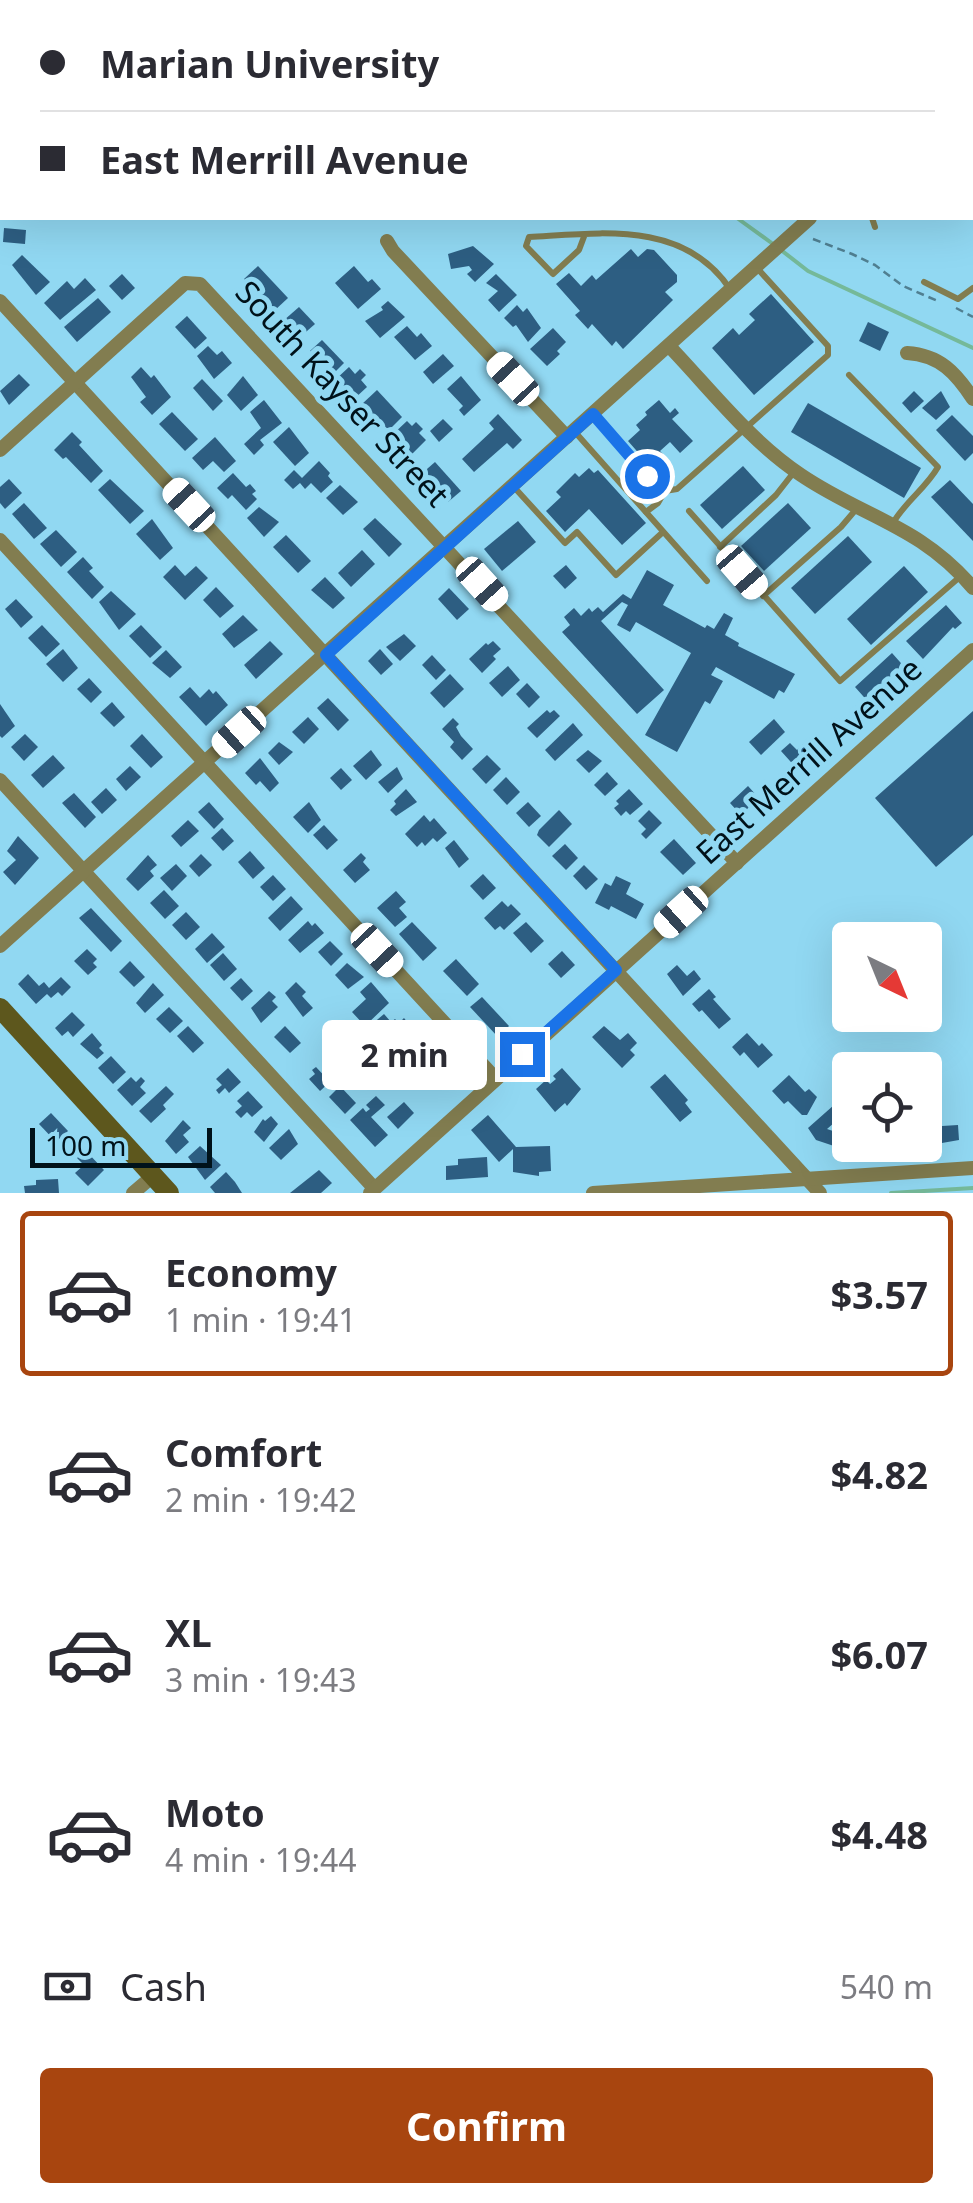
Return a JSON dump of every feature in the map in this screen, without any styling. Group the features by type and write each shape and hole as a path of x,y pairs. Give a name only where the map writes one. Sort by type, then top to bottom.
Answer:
{"street":[{"path":"0,946 805,222"},
{"path":"387,241 570,434"},
{"name":"South Kayser Street","path":"76,381 185,283 195,282 217,300 738,863"},
{"path":"0,301 820,1193"},
{"path":"669,346 795,471 931,547 973,588"},
{"path":"907,353 930,357 946,366 973,399"},
{"path":"0,450 76,381"},
{"path":"0,540 494,1078"},
{"name":"East Merrill Avenue","path":"372,1191 973,650"},
{"path":"0,780 372,1191"},
{"path":"0,1008 169,1193"},
{"path":"592,1193 973,1168"},
{"path":"133,1193 154,1176"}],"lane":[{"path":"873,220 875,226"},
{"path":"585,234 579,250 554,274 526,246 529,236 585,234 655,237 677,243 701,259 730,290"},
{"path":"593,414 651,480 665,491 677,490 825,358 830,350 762,262"},
{"path":"924,282 958,299 973,288"},
{"path":"849,375 938,467 894,523"},
{"path":"570,434 706,581"},
{"path":"720,547 795,471"},
{"path":"513,486 565,543 577,532 616,575 662,532"},
{"path":"646,512 665,491"},
{"path":"763,596 841,527 859,506"},
{"path":"689,511 840,681 962,575"}],"path":[{"path":"813,239 852,254 903,286 973,317"}],"building":[{"path":"4,228 26,230 25,244 3,242"},
{"path":"473,246 494,264 475,282 467,274 472,270 469,266 451,269 448,254"},
{"path":"631,249 638,257 647,249 654,250 677,275 677,282 665,292 673,300 623,349 616,341 612,346 592,324 588,329 575,315 580,311 556,284 569,273 581,286 592,275 596,280"},
{"path":"22,255 50,282 36,295 12,265"},
{"path":"258,266 288,298 274,311 244,279"},
{"path":"354,266 368,282 372,279 381,289 358,309 335,283"},
{"path":"122,274 135,288 122,300 109,286"},
{"path":"496,274 517,295 499,312 488,300 498,291 486,283"},
{"path":"85,278 96,290 60,320 44,303 67,281 74,289"},
{"path":"771,294 814,342 754,395 712,348 733,328 739,335 755,320 749,314"},
{"path":"98,298 111,312 77,342 64,327"},
{"path":"388,301 405,317 380,338 365,321 383,310 381,307"},
{"path":"517,305 523,312 527,308 541,328 528,342 516,325 513,327 504,318"},
{"path":"299,307 315,324 299,338 283,321"},
{"path":"187,316 207,338 195,349 175,327"},
{"path":"868,322 889,332 880,351 859,341"},
{"path":"407,326 417,337 421,333 432,346 415,360 394,337"},
{"path":"553,328 566,342 547,366 530,349"},
{"path":"322,340 344,363 332,375 310,351"},
{"path":"208,346 217,355 222,351 232,363 214,379 197,356"},
{"path":"443,354 454,366 433,384 423,372"},
{"path":"141,367 151,378 154,375 171,397 152,415 140,402 146,397 131,377"},
{"path":"349,367 355,374 360,369 366,375 361,380 367,387 354,399 335,380"},
{"path":"19,374 30,385 9,405 0,391"},
{"path":"243,376 258,395 241,411 227,395"},
{"path":"461,376 481,400 464,416 459,410 463,406 447,389"},
{"path":"202,379 223,401 213,411 193,388"},
{"path":"377,390 402,417 389,430 361,405"},
{"path":"914,391 924,401 911,413 902,403"},
{"path":"941,391 950,407 936,420 922,408"},
{"path":"264,400 282,423 260,440 264,445 254,455 244,444 261,428 250,412"},
{"path":"659,400 670,413 675,408 679,413 672,419 693,441 680,453 670,442 660,451 670,462 657,474 628,441 640,430 636,425 647,415 645,412"},
{"path":"808,403 921,468 904,498 791,432"},
{"path":"172,412 198,439 185,451 159,424"},
{"path":"498,414 522,440 513,449 507,443 474,472 462,459 494,429 489,423"},
{"path":"952,415 973,436 973,453 965,461 936,430"},
{"path":"443,419 453,429 439,442 430,431"},
{"path":"407,421 412,426 416,422 423,429 419,433 426,440 411,455 392,435"},
{"path":"289,427 309,453 295,466 273,442"},
{"path":"72,432 103,471 91,483 54,450"},
{"path":"215,437 236,461 224,472 213,461 203,470 192,458"},
{"path":"319,461 333,482 321,493 311,483 305,489 300,483 293,489 284,480 294,470 302,478"},
{"path":"435,462 461,491 448,502 426,478 427,469"},
{"path":"743,466 765,490 722,529 700,505"},
{"path":"589,468 594,473 598,470 646,523 622,545 589,509 565,532 546,511 561,497 556,492 575,473 579,477"},
{"path":"233,473 246,487 250,484 256,491 252,494 257,499 246,510 232,495 228,499 217,488"},
{"path":"9,479 22,493 5,509 0,503 0,487"},
{"path":"110,479 144,511 130,524 98,490"},
{"path":"950,480 973,504 973,541 931,497"},
{"path":"340,485 358,502 343,515 326,498"},
{"path":"24,503 47,528 34,539 12,514"},
{"path":"788,503 811,528 764,571 741,546"},
{"path":"259,507 279,522 264,537 247,518"},
{"path":"375,518 402,544 389,557 363,529"},
{"path":"152,519 173,548 160,560 136,534"},
{"path":"518,521 536,542 502,571 484,549"},
{"path":"56,530 77,552 61,567 40,544"},
{"path":"286,535 311,561 298,573 273,547"},
{"path":"848,536 872,562 815,614 791,588"},
{"path":"362,550 375,564 351,587 338,573"},
{"path":"83,557 93,568 89,571 104,587 92,599 67,572"},
{"path":"175,565 185,576 196,566 208,578 185,600 163,577"},
{"path":"566,565 577,578 565,589 553,576"},
{"path":"904,566 928,592 871,645 847,619"},
{"path":"647,570 674,585 663,605 705,628 707,625 714,629 724,613 733,618 725,635 738,646 795,674 784,693 779,690 774,699 716,667 711,675 723,681 710,704 705,701 677,752 645,735 691,653 636,622 630,632 617,625 628,605 622,602 601,621 664,690 637,714 562,632 570,625 564,617 574,608 581,616 589,608 592,612 598,607 603,612 623,594 631,599"},
{"path":"325,577 345,598 333,609 311,590"},
{"path":"216,587 234,606 220,618 203,600"},
{"path":"449,588 469,609 457,620 438,599"},
{"path":"111,591 136,614 119,630 99,602"},
{"path":"16,599 33,617 21,628 5,609"},
{"path":"946,605 962,623 953,627 923,659 906,641"},
{"path":"243,615 258,630 234,648 222,634"},
{"path":"42,625 60,644 46,657 28,638"},
{"path":"141,625 162,647 150,658 129,636"},
{"path":"404,634 416,646 400,661 386,647"},
{"path":"270,641 283,654 256,679 244,665"},
{"path":"493,641 501,649 482,673 469,659"},
{"path":"63,649 78,668 63,682 46,664"},
{"path":"380,649 393,664 381,675 368,661"},
{"path":"166,650 182,667 170,678 152,663"},
{"path":"892,653 908,671 875,697 871,705 855,687"},
{"path":"432,655 446,670 436,680 422,665"},
{"path":"508,666 520,680 502,697 489,683"},
{"path":"450,674 464,689 444,708 430,693"},
{"path":"89,678 102,692 91,703 77,689"},
{"path":"527,683 540,697 529,708 516,694"},
{"path":"190,687 200,698 209,689 213,694 216,691 228,705 206,726 179,697"},
{"path":"328,698 349,720 338,731 317,708"},
{"path":"112,702 125,717 114,727 100,713"},
{"path":"0,704 15,726 2,738 0,736"},
{"path":"547,710 560,716 537,738 527,728"},
{"path":"973,711 973,835 936,867 875,798"},
{"path":"308,717 319,729 304,744 292,732"},
{"path":"453,718 459,724 456,727 461,736 473,749 462,760 450,747 454,742 442,729"},
{"path":"774,719 785,732 761,755 749,742"},
{"path":"573,723 583,735 555,761 545,750"},
{"path":"25,734 38,747 24,761 11,747"},
{"path":"142,734 163,757 151,768 130,746"},
{"path":"813,735 824,747 799,771 781,751 790,743 797,750"},
{"path":"279,742 293,752 279,765 268,753"},
{"path":"371,750 382,765 366,780 353,766"},
{"path":"588,750 602,761 589,773 576,760"},
{"path":"53,755 65,768 43,788 31,775"},
{"path":"487,755 501,769 486,784 472,769"},
{"path":"260,758 279,783 270,792 245,773"},
{"path":"130,766 141,777 126,791 116,779"},
{"path":"397,767 403,779 388,793 378,782"},
{"path":"341,768 352,780 341,790 330,778"},
{"path":"607,772 618,784 605,796 594,785"},
{"path":"506,777 520,792 507,805 493,790"},
{"path":"748,786 757,796 745,812 739,813 730,803"},
{"path":"106,788 117,800 102,814 91,802"},
{"path":"406,789 417,802 396,816 390,810"},
{"path":"629,789 643,804 630,815 626,811 621,816 614,808 619,804 616,801"},
{"path":"74,793 96,817 85,828 62,803"},
{"path":"209,802 224,819 214,829 198,812"},
{"path":"309,802 321,820 308,833 293,817"},
{"path":"528,802 541,816 529,827 516,813"},
{"path":"559,810 572,824 549,847 537,835"},
{"path":"649,810 662,823 646,839 641,834 646,829 638,821"},
{"path":"424,815 430,822 434,818 447,833 437,842 433,838 425,846 422,842 417,847 405,834"},
{"path":"188,820 199,831 181,847 171,836"},
{"path":"324,825 338,840 327,850 313,835"},
{"path":"222,828 234,841 223,851 211,838"},
{"path":"18,836 39,858 15,885 3,872 16,860 7,851"},
{"path":"674,839 696,863 683,875 660,852"},
{"path":"454,840 469,859 459,868 445,848"},
{"path":"565,844 578,858 566,870 552,856"},
{"path":"250,851 265,868 253,879 238,862"},
{"path":"361,853 370,870 355,883 343,870"},
{"path":"201,854 212,865 199,877 189,866"},
{"path":"148,855 157,865 150,871 154,876 138,891 126,879"},
{"path":"176,864 187,876 172,891 160,878"},
{"path":"584,865 598,879 586,890 573,876"},
{"path":"483,874 496,888 483,900 470,886"},
{"path":"273,875 286,889 273,901 260,887"},
{"path":"616,876 631,883 626,894 644,904 636,919 611,906 609,910 595,903 605,883 611,886"},
{"path":"164,890 179,906 165,919 150,903"},
{"path":"396,891 406,902 399,908 407,917 395,927 377,908"},
{"path":"291,896 303,909 280,931 268,918"},
{"path":"502,901 521,914 504,930 500,926 495,930 484,918"},
{"path":"91,908 122,941 111,952 79,918"},
{"path":"186,912 200,927 186,940 172,925"},
{"path":"308,921 324,933 300,953 288,940"},
{"path":"412,922 437,948 423,961 399,934"},
{"path":"526,922 544,941 531,953 513,933"},
{"path":"212,933 225,947 207,963 195,949"},
{"path":"330,941 343,954 331,966 318,952"},
{"path":"87,949 97,959 93,963 97,967 88,975 74,961"},
{"path":"562,951 575,965 561,978 548,964"},
{"path":"223,953 237,969 224,981 210,965"},
{"path":"456,959 479,984 467,996 443,971"},
{"path":"130,961 145,977 134,987 119,972"},
{"path":"347,963 364,977 348,989 335,975"},
{"path":"677,965 687,976 694,970 701,979 683,996 667,974"},
{"path":"28,974 39,986 44,982 49,988 61,977 71,987 62,996 58,992 51,998 47,994 36,1004 18,984"},
{"path":"241,978 253,991 242,1001 230,988"},
{"path":"296,982 313,1008 303,1017 285,993"},
{"path":"371,982 389,1003 365,1026 352,1012 366,999 360,992"},
{"path":"153,983 164,995 145,1013 136,1003"},
{"path":"709,989 731,1019 719,1029 692,1004"},
{"path":"269,991 276,997 272,1001 278,1007 261,1023 251,1008"},
{"path":"482,997 509,1026 498,1037 470,1007"},
{"path":"169,1007 183,1021 170,1033 156,1019"},
{"path":"72,1012 85,1025 73,1037 68,1031 62,1036 55,1028"},
{"path":"384,1014 391,1022 395,1019 399,1023 404,1018 420,1038 407,1048 389,1026 380,1034 371,1025"},
{"path":"188,1026 204,1043 193,1053 177,1036"},
{"path":"285,1026 301,1043 290,1053 274,1037"},
{"path":"604,1026 620,1040 628,1033 637,1043 630,1050 635,1055 622,1068 592,1037"},
{"path":"92,1033 104,1053 97,1059 80,1044"},
{"path":"747,1033 773,1055 758,1068 744,1052 740,1056 732,1047"},
{"path":"111,1056 126,1072 113,1084 98,1068"},
{"path":"443,1062 456,1075 440,1090 427,1077"},
{"path":"316,1067 330,1082 320,1091 309,1079"},
{"path":"228,1068 241,1082 229,1093 225,1088 219,1094 216,1090 222,1085 216,1079"},
{"path":"562,1068 581,1089 567,1106 565,1103 555,1112 536,1089 546,1080 550,1084"},
{"path":"665,1074 688,1100 685,1103 692,1112 680,1122 650,1087"},
{"path":"789,1075 805,1092 809,1089 817,1097 807,1115 788,1101 784,1104 772,1091"},
{"path":"131,1077 136,1082 141,1077 145,1081 140,1087 146,1093 132,1106 117,1090"},
{"path":"166,1086 174,1094 163,1105 166,1109 151,1123 139,1111"},
{"path":"340,1086 356,1103 345,1114 329,1097"},
{"path":"248,1091 263,1107 252,1117 247,1112 241,1118 235,1112 242,1106 237,1101"},
{"path":"376,1096 385,1105 371,1117 388,1135 375,1147 350,1120 363,1108 366,1112 370,1109 366,1105"},
{"path":"404,1102 414,1113 398,1129 387,1117"},
{"path":"832,1107 832,1125 827,1129 832,1131 832,1145 816,1140 808,1128"},
{"path":"51,1113 68,1131 56,1142 39,1124"},
{"path":"488,1115 516,1147 550,1146 551,1171 539,1172 539,1176 513,1172 513,1149 499,1162 471,1130"},
{"path":"271,1116 278,1124 264,1142 254,1132 263,1119"},
{"path":"183,1120 191,1128 183,1135 189,1142 176,1154 165,1141"},
{"path":"958,1125 959,1140 942,1143 942,1126"},
{"path":"289,1129 298,1144 281,1160 269,1148"},
{"path":"200,1146 221,1165 205,1180 188,1157"},
{"path":"86,1151 104,1170 88,1186 75,1173 84,1165 77,1158"},
{"path":"487,1157 488,1177 446,1180 446,1166 458,1165 458,1159"},
{"path":"319,1170 332,1183 321,1193 290,1193"},
{"path":"226,1172 242,1193 215,1193 210,1187"},
{"path":"58,1179 59,1193 25,1193 24,1186 36,1185 36,1180"}],"waterway":[{"path":"740,220 773,244"},
{"path":"781,250 808,271 973,348"},
{"path":"891,1193 973,1188"}],"route":[{"path":"522,1054 616,970 326,655 593,414 647,476"}]}
